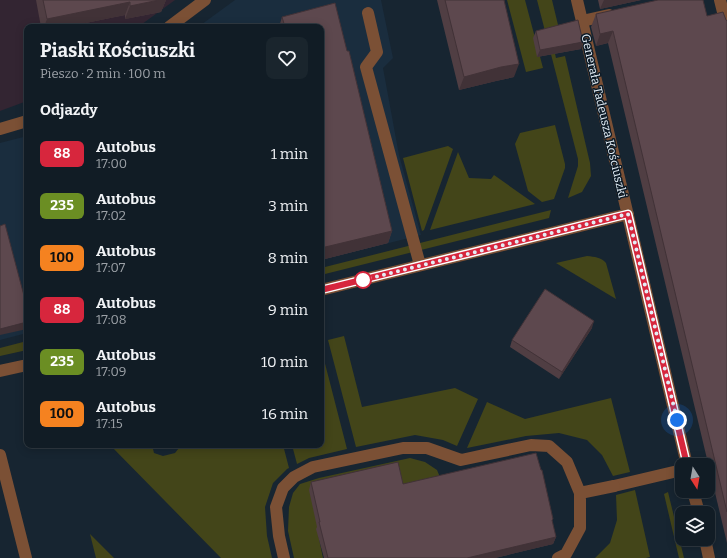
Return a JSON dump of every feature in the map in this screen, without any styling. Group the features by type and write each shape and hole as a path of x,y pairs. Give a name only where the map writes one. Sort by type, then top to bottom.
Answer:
{"street":[{"path":"173,24 205,0"},
{"name":"Generała Tadeusza Kościuszki","path":"577,0 685,458"},
{"path":"720,0 727,28"},
{"path":"582,21 623,12"},
{"path":"368,13 377,52 366,67 420,265"},
{"path":"0,129 24,122"},
{"path":"324,289 628,214"},
{"path":"0,371 24,366"},
{"path":"284,558 279,536 276,506 283,488 294,477 313,467 403,448 427,448 461,460 531,445 549,446 567,462 580,493 580,528 566,554 558,558"},
{"path":"0,455 26,558"},
{"path":"580,493 675,472"},
{"path":"706,546 709,558"}],"shaded area":[{"path":"0,0 175,0 142,24 24,24 24,102 0,111"},
{"path":"235,0 381,0 393,58 383,68 399,155 421,235 324,259 324,24 202,24"},
{"path":"24,137 24,334 0,340 0,143"}],"green space":[{"path":"507,0 525,0 543,68 526,72"},
{"path":"537,0 552,0 559,29 550,32 556,58 565,56 590,163 591,176 582,192 568,198 578,166 578,159"},
{"path":"555,125 565,168 554,199 542,202 528,191 515,144 520,133"},
{"path":"448,146 453,149 424,230 422,231 403,158"},
{"path":"458,152 469,178 491,179 494,175 535,204 430,230"},
{"path":"551,210 549,218 324,274 324,267"},
{"path":"587,256 600,258 606,263 616,299 556,263"},
{"path":"344,336 362,407 455,388 478,399 457,446 443,440 415,435 356,447 328,340"},
{"path":"24,342 24,351 0,356 0,348"},
{"path":"324,360 347,449 309,458 297,464 293,448 324,448"},
{"path":"611,398 630,472 613,476 602,455 587,440 559,433 526,436 467,448 487,402 525,419"},
{"path":"113,448 153,448 154,453 163,456 175,453 179,448 284,448 289,468 273,483 265,507 267,536 272,558 221,558"},
{"path":"410,458 425,462 437,470 442,482 317,529 323,558 294,558 288,531 289,507 293,493 300,484 319,478"},
{"path":"635,490 650,557 595,558 610,543 617,520 616,495"},
{"path":"668,492 675,521 675,541 664,494"},
{"path":"90,534 114,558 96,558"},
{"path":"676,546 681,546 684,558 679,558"}],"building":[{"path":"43,0 159,0 130,6 130,2 47,19"},
{"path":"445,0 504,0 519,64 501,67 464,77"},
{"path":"658,0 703,0 707,16 723,12 727,21 727,512 613,31 600,34 596,14"},
{"path":"335,3 347,51 349,51 392,231 324,247 324,24 284,24 282,17"},
{"path":"578,20 583,42 540,50 536,31"},
{"path":"5,224 24,296 24,323 0,329 0,226"},
{"path":"545,289 594,321 562,372 512,340"},
{"path":"536,453 542,470 556,537 467,558 328,558 311,482 398,462 403,484"}],"bus line":[{"name":"88","path":"324,289 628,214 685,458"}],"route":[{"path":"363,280 628,214 677,420"}]}
